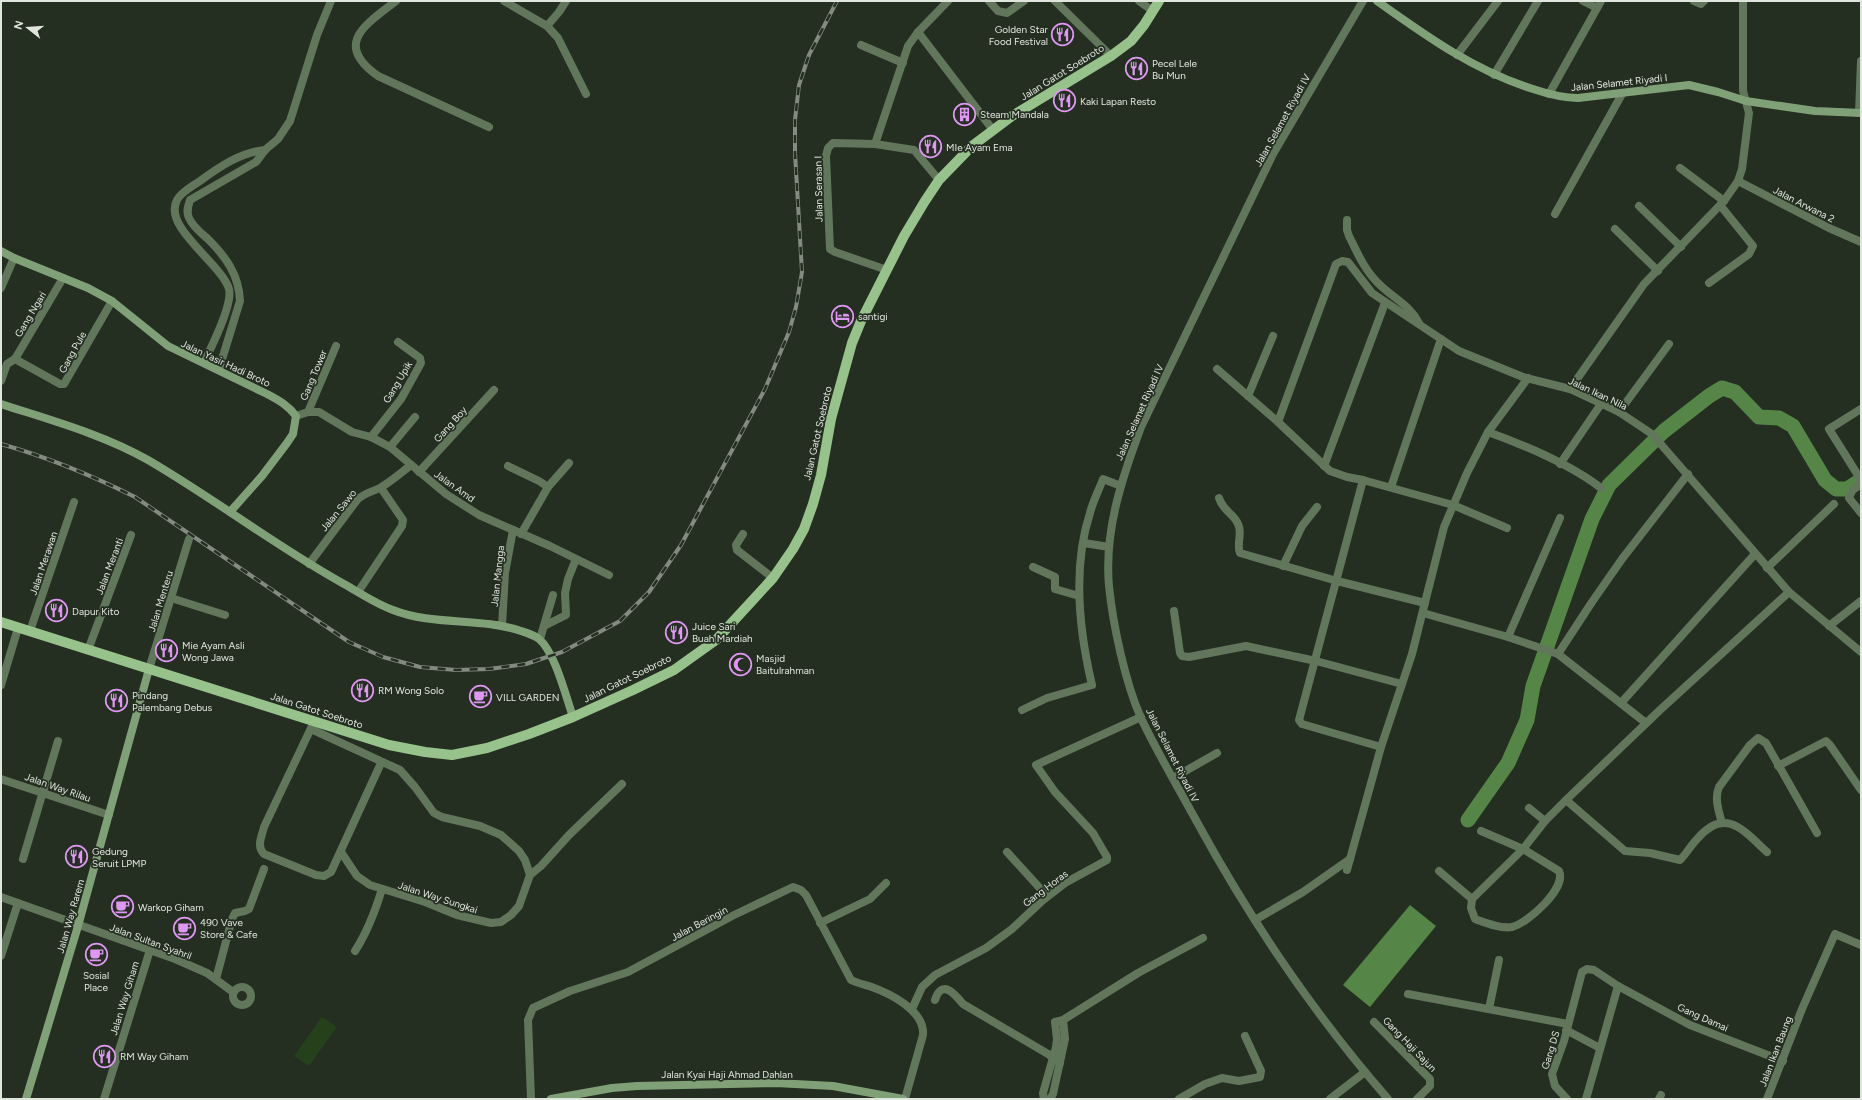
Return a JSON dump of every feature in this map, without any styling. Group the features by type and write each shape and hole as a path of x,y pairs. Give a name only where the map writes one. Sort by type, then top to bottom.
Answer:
{"main road":[{"name":"Jalan Gatot Soebroto","path":"1,622 150,669 313,725 425,752 452,755 486,748 529,734 573,717 674,670 716,640 773,578 793,549 806,523 821,475 831,420 852,343 861,321 907,230 939,180 972,146 1012,116 1111,56 1130,41 1159,1"}],"street":[{"path":"219,369 240,301 240,290 234,271 223,255 188,218 187,211 190,200 256,162 265,150 278,140 290,120 317,35 331,1"},
{"path":"396,1 363,28 357,38 355,49 358,59 365,68 378,76 489,128"},
{"path":"504,1 547,26 558,38 586,94"},
{"path":"547,26 560,12 566,1"},
{"path":"875,144 908,46 918,32 948,1"},
{"path":"989,1 998,11 1007,13 1024,1"},
{"path":"1055,1 1111,56"},
{"path":"1139,1 1153,11"},
{"name":"Jalan Selamet Riyadi IV","path":"1363,1 1272,154 1141,427 1125,470 1115,507 1109,547 1109,585 1123,659 1141,717 1173,778 1211,848 1294,981 1364,1072 1388,1099"},
{"name":"Jalan Selamet Riyadi I","path":"1377,1 1431,39 1494,75 1549,94 1566,98 1622,94 1689,86 1718,92 1746,101 1815,111 1860,113"},
{"path":"1457,55 1498,1"},
{"path":"1494,75 1538,1"},
{"path":"1549,94 1599,5 1583,1"},
{"path":"1694,1 1701,4 1704,1"},
{"path":"1570,389 1644,284 1722,203 1738,181 1742,169 1749,112 1743,86 1743,1"},
{"path":"918,32 993,130"},
{"path":"861,45 903,63"},
{"path":"1860,113 1861,61"},
{"path":"1555,214 1622,94"},
{"name":"Jalan Serasan I","path":"887,270 830,249 826,156 828,148 833,143 875,144 914,150 939,180"},
{"path":"204,363 229,300 229,288 219,272 184,232 176,217 176,200 184,192 213,172 251,151 265,150"},
{"path":"1680,168 1722,203 1753,246 1749,254 1710,284"},
{"name":"Jalan Arwana 2","path":"1738,181 1828,228 1861,242"},
{"path":"184,192 190,200"},
{"path":"1639,206 1681,247"},
{"path":"1347,220 1347,230 1349,236 1370,274 1378,283 1409,308 1420,324"},
{"path":"1615,229 1658,271"},
{"name":"Jalan Yasir Hadi Broto","path":"1,251 14,258 88,288 112,301 168,346 219,369 282,401 296,416"},
{"path":"1,288 14,258"},
{"name":"Jalan Ikan Nila","path":"1278,422 1336,264 1339,262 1349,263 1367,287 1385,303 1420,324 1459,351 1528,378 1570,389 1619,412 1652,434 1789,592 1861,652"},
{"name":"Gang Ngari","path":"1,381 7,364 15,359 63,278"},
{"path":"229,300 240,301"},
{"name":"Gang Pule","path":"15,359 60,384 64,384 112,301"},
{"path":"1324,466 1385,303"},
{"path":"1248,396 1273,336"},
{"path":"1391,487 1441,339"},
{"name":"Gang Upik","path":"371,437 401,399 421,363 420,358 398,342"},
{"path":"1619,412 1669,344"},
{"name":"Gang Tower","path":"308,412 336,346"},
{"path":"1217,369 1278,422 1324,466 1338,474 1391,487 1453,505 1507,528"},
{"path":"1347,870 1381,747 1423,613 1438,547 1453,505 1488,432 1528,378"},
{"name":"Gang Boy","path":"419,472 494,390"},
{"path":"1,404 112,442 147,459 309,564 392,610 410,616 502,626 531,634 540,639 552,656 573,717"},
{"path":"1560,464 1601,404"},
{"path":"1861,409 1829,429 1858,472 1861,483 1852,492 1849,498 1861,513"},
{"path":"230,512 262,476 287,443 293,434 296,416 308,412"},
{"name":"Jalan Amd","path":"308,412 319,412 352,432 371,437 390,447 446,494 479,515 609,575"},
{"path":"390,447 415,417"},
{"path":"1488,432 1523,444 1601,488"},
{"path":"521,534 548,487 559,477 568,463"},
{"name":"Jalan Sawo","path":"309,564 357,500 370,491 380,488 411,465"},
{"path":"508,466 548,487"},
{"path":"1553,652 1592,602 1622,559 1688,474"},
{"path":"1022,710 1047,698 1092,685 1084,652 1079,596 1084,542 1090,513 1104,479 1120,486"},
{"path":"1363,480 1300,718 1300,723 1381,747"},
{"path":"358,592 402,526 403,520 380,488"},
{"path":"1219,498 1224,509 1238,522 1240,532 1240,553 1337,581 1425,603"},
{"name":"Jalan Merawan","path":"30,632 74,502"},
{"path":"1767,568 1834,504"},
{"path":"1283,566 1302,526 1317,507"},
{"path":"1508,637 1560,518"},
{"name":"Jalan Mangga","path":"502,626 505,573 512,530"},
{"path":"743,534 736,545 737,550 773,578"},
{"name":"Jalan Meranti","path":"88,650 131,535"},
{"name":"Jalan Menteru","path":"150,669 189,539"},
{"path":"1084,542 1109,547"},
{"path":"1621,703 1755,554"},
{"path":"544,626 566,615 565,593 568,579 576,559"},
{"path":"1033,567 1055,577 1055,589 1079,596"},
{"path":"1481,831 1523,849 1555,868 1561,874 1560,882 1546,902 1520,924 1509,927 1475,919 1471,908 1472,899 1523,849 1545,821 1566,800 1789,592"},
{"path":"540,639 553,595"},
{"path":"171,598 224,615"},
{"path":"1829,626 1861,601"},
{"path":"1174,611 1180,653 1182,656 1189,657 1246,646 1316,661 1402,684"},
{"path":"1423,613 1508,637 1553,652 1621,703 1646,724"},
{"path":"1,685 18,628"},
{"name":"Jalan Way Rarem","path":"26,1099 78,926 150,669"},
{"name":"Gang Horas","path":"912,1009 918,993 930,979 986,948 1012,929 1047,896 1065,883 1108,859 1093,833 1055,792 1036,765 1141,717"},
{"path":"381,763 331,872 324,876 316,875 266,855 260,849 259,844 264,827 313,725 381,763 400,770 415,787 434,813 442,818 480,826 501,835 519,851 525,860 530,875 541,866 622,784"},
{"path":"1722,823 1717,807 1717,791 1755,739 1761,739 1766,743 1816,833"},
{"path":"1778,766 1826,741 1830,744 1861,790"},
{"path":"24,859 58,742"},
{"path":"1173,778 1217,753"},
{"name":"Jalan Way Rilau","path":"1,779 109,815"},
{"path":"1566,800 1625,851 1650,853 1680,860 1698,838 1708,829 1722,823 1740,827 1767,852"},
{"path":"1529,808 1545,821"},
{"name":"Jalan Way Sungkai","path":"341,852 357,876 370,885 425,902 457,915 491,923 501,922 511,915 519,906 530,875"},
{"path":"1007,852 1047,896"},
{"path":"1255,920 1304,892 1350,859"},
{"path":"216,979 232,919 236,913 245,912 249,909 264,869"},
{"path":"1439,870 1472,899"},
{"path":"820,923 870,899 886,883"},
{"name":"Jalan Beringin","path":"531,1099 528,1020 533,1008 570,991 628,972 787,889 793,888 801,890 811,904 851,980 886,994 912,1009"},
{"path":"355,951 367,933 374,917 382,889"},
{"name":"Jalan Sultan Syahril","path":"1,898 192,966 216,979 233,992"},
{"path":"1,956 18,903"},
{"name":"Jalan Ikan Baung","path":"1767,1099 1802,1009 1835,934 1861,945"},
{"path":"1044,1099 1043,1093 1057,1039 1055,1022 1063,1020 1138,973 1203,938"},
{"name":"Jalan Way Giham","path":"104,1099 150,950"},
{"path":"1489,1010 1499,960"},
{"name":"Gang DS","path":"1567,1099 1555,1086 1552,1074 1584,970 1594,970 1618,986"},
{"path":"1586,1099 1618,986"},
{"name":"Gang Damai","path":"1618,986 1690,1025 1783,1061"},
{"path":"935,1000 939,991 946,989 957,997 963,1004 1060,1063"},
{"name":"Gang DS","path":"1408,994 1567,1027"},
{"path":"904,1099 923,1035 923,1026 912,1009"},
{"path":"1050,1099 1053,1094 1065,1039 1063,1020"},
{"name":"Gang Haji Sajun","path":"1374,1022 1430,1079 1430,1086 1417,1099"},
{"path":"1567,1027 1600,1048"},
{"path":"1179,1099 1206,1084 1222,1078 1239,1081 1260,1077 1261,1071 1245,1036"},
{"path":"1330,1099 1364,1072"},
{"name":"Jalan Kyai Haji Ahmad Dahlan","path":"550,1099 612,1088 637,1086 776,1083 833,1086 904,1099"}],"shaded area":[{"path":"1410,905 1436,926 1370,1007 1343,985"},
{"path":"322,1017 337,1027 309,1066 294,1056"}],"waterway":[{"path":"1468,820 1508,763 1527,720 1533,686 1592,519 1609,485 1664,431 1709,396 1722,388 1735,392 1759,417 1779,418 1793,426 1825,480 1836,489 1847,489 1861,480"}],"railway":[{"path":"1,444 69,467 135,497 349,642 383,657 420,667 456,670 489,669 526,664 562,652 620,621 649,592 681,545 765,389 789,332 796,307 802,272 795,153 795,120 799,85 809,55 837,1"}],"place":[{"name":"Golden Star Food Festival","path":"1063,35"},
{"name":"Pecel Lele Bu Mun","path":"1136,69"},
{"name":"Kaki Lapan Resto","path":"1065,101"},
{"name":"Steam Mandala","path":"964,114"},
{"name":"MIe Ayam Ema","path":"930,147"},
{"name":"santigi","path":"842,316"},
{"name":"Dapur Kito","path":"56,611"},
{"name":"Juice Sari Buah Mardiah","path":"677,632"},
{"name":"Mie Ayam Asli Wong Jawa","path":"166,651"},
{"name":"Masjid Baitulrahman","path":"741,664"},
{"name":"RM Wong Solo","path":"362,690"},
{"name":"VILL GARDEN","path":"481,697"},
{"name":"Pindang Palembang Debus","path":"116,701"},
{"name":"Gedung Seruit LPMP","path":"76,857"},
{"name":"Warkop Giham","path":"122,907"},
{"name":"490 Vave Store & Cafe","path":"184,928"},
{"name":"Sosial Place","path":"96,955"},
{"name":"RM Way Giham","path":"105,1056"}]}
